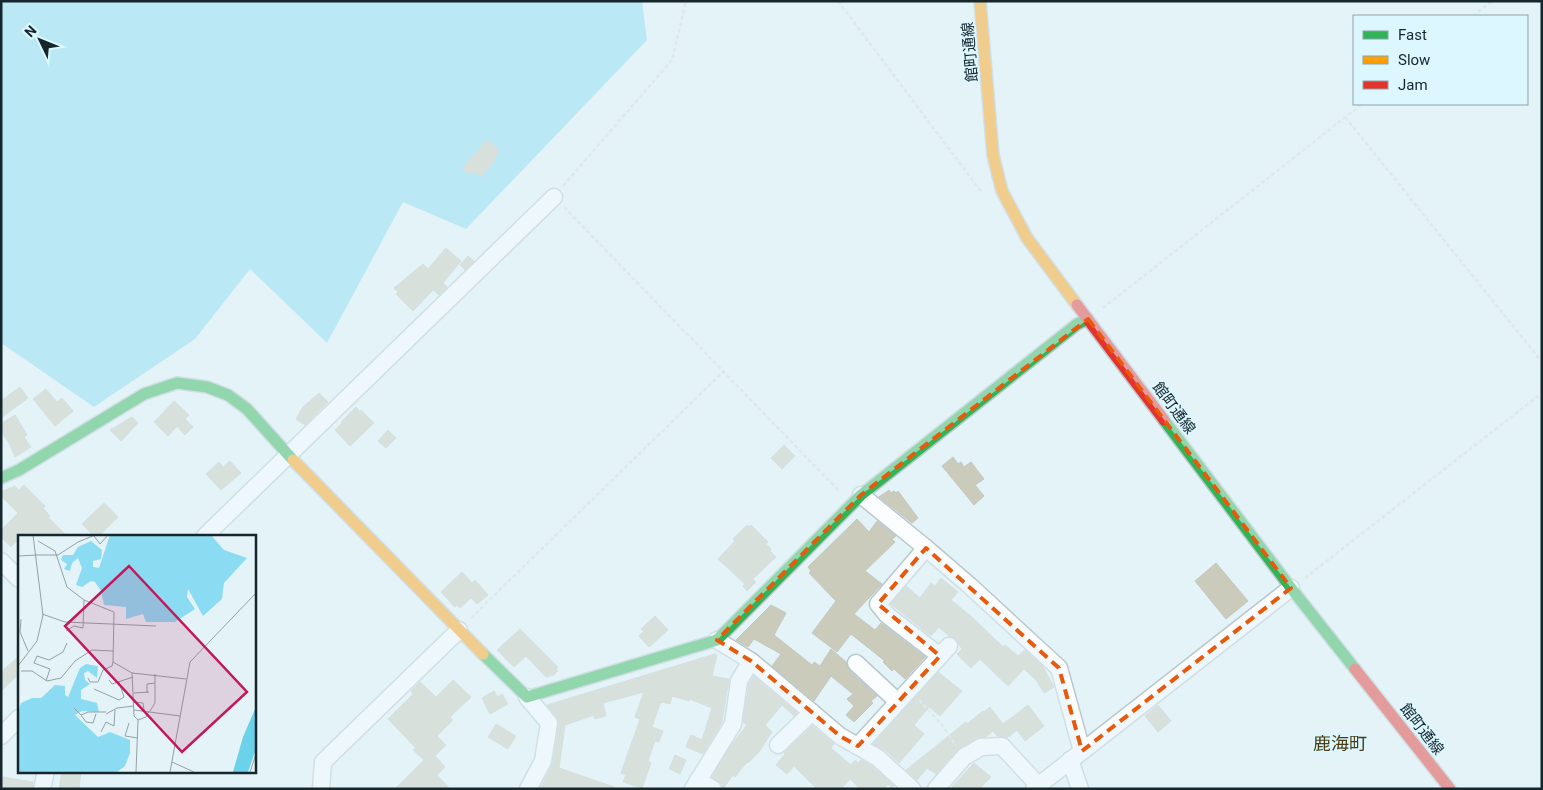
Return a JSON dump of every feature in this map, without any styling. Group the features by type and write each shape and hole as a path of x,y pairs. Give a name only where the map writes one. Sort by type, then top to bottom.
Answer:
{"street":[{"name":"館町通線","path":"980,1 993,155 1002,191 1027,238 1292,588 1450,789"},
{"path":"206,535 554,197"},
{"path":"527,697 717,640 856,499 1077,324 1088,319"},
{"path":"1,478 19,470 144,394 177,383 207,387 228,395 247,408 289,456 514,686 527,697 548,723 543,761 528,789"},
{"path":"856,499 926,548 1059,668 1076,755 1080,789"},
{"path":"858,746 944,651 887,615 878,604 926,548"},
{"path":"1,561 18,578"},
{"path":"936,789 964,757 981,747 1002,746 1036,787 1292,588"},
{"path":"321,789 323,762 459,630"},
{"path":"717,640 751,660 840,736 878,758 912,789"},
{"path":"713,789 696,784 733,724 739,681 751,660"},
{"path":"856,663 898,702"},
{"path":"778,745 812,712"},
{"path":"1,736 18,719"},
{"path":"42,789 46,772"}],"path":[{"path":"686,1 672,60 554,197 724,371 856,499"},
{"path":"838,1 980,190 1002,191"},
{"path":"1474,15 1492,1"},
{"path":"1088,319 1361,105"},
{"path":"1345,117 1542,362"},
{"path":"459,630 724,371"},
{"path":"1292,588 1542,393"},
{"path":"909,690 943,726 964,757"}],"highlighted area":[{"path":"1088,319 1291,588 1082,751 1059,668 926,548 878,604 940,656 858,746 840,736 751,661 717,640 861,495"}],"shaded area":[{"path":"1,1 642,1 647,40 466,229 403,202 327,343 250,269 195,339 94,407 1,343"}],"building":[{"path":"487,140 500,150 494,157 496,159 481,177 474,171 471,175 462,168"},
{"path":"446,248 461,261 443,283 447,287 439,295 433,290 413,311 396,294 398,292 394,288 423,264 428,269"},
{"path":"468,256 474,261 465,270 460,265"},
{"path":"20,387 28,398 1,418 1,401"},
{"path":"46,389 57,402 62,398 73,411 55,426 33,399"},
{"path":"319,393 328,402 305,425 296,419 303,407"},
{"path":"174,401 189,415 185,419 193,427 185,435 177,426 168,436 154,422"},
{"path":"356,407 374,423 350,446 335,430"},
{"path":"15,415 27,435 24,437 31,447 15,457 1,431 1,424"},
{"path":"132,417 138,423 121,441 110,430"},
{"path":"388,430 396,438 386,448 378,441"},
{"path":"784,445 795,456 782,469 771,458"},
{"path":"953,457 958,464 961,462 964,467 971,462 984,479 975,485 984,496 974,505 942,466"},
{"path":"230,461 241,473 221,490 206,474 219,462 223,467"},
{"path":"24,485 45,506 43,508 50,516 48,517 66,535 18,535 18,540 11,547 1,537 1,530 18,513 1,496 1,492 15,486 19,490"},
{"path":"889,490 891,493 898,491 918,518 912,523 879,497"},
{"path":"104,503 118,517 100,535 93,535 82,524"},
{"path":"857,519 869,532 877,521 896,536 892,539 895,542 865,571 882,584 854,614 875,630 881,623 925,657 905,679 894,669 892,671 883,662 885,661 851,634 837,652 812,633 836,601 809,573 811,571 808,567"},
{"path":"747,525 749,527 751,525 768,542 766,544 776,557 753,579 756,582 747,591 743,586 745,584 718,559 735,541 733,539"},
{"path":"1216,563 1248,601 1226,619 1195,581"},
{"path":"462,572 472,583 475,580 488,595 477,604 471,598 460,608 457,605 455,607 441,592"},
{"path":"941,578 958,592 951,600 1003,647 1005,645 1018,656 1025,650 1043,667 1054,687 1044,693 1036,680 1024,669 1008,686 980,659 971,668 957,654 962,649 955,638 949,636 939,627 931,636 891,604 906,586 920,598 931,583 935,586"},
{"path":"771,605 786,613 774,635 812,665 814,662 820,666 831,649 846,662 849,670 877,696 871,701 873,703 854,722 846,715 854,706 847,699 853,694 831,676 814,701 772,666 781,654 754,639 748,647 736,640"},
{"path":"655,616 668,630 649,647 639,636 644,631 641,629"},
{"path":"520,629 558,667 556,669 558,671 554,675 546,677 526,656 514,667 497,650"},
{"path":"715,654 717,655 712,676 729,679 722,722 703,754 686,747 691,735 702,740 712,708 690,699 689,701 672,696 670,704 662,702 660,704 652,727 663,731 659,742 655,741 648,761 651,763 642,788 623,782 626,775 621,773 640,719 635,717 644,692 603,703 606,716 595,719 594,715 565,725 559,768 614,787 614,789 540,789 553,763 559,725 557,717 547,705"},
{"path":"18,657 18,675 1,691 1,672"},
{"path":"938,672 962,691 940,716 929,707 914,725 924,734 899,763 885,750 873,744"},
{"path":"754,676 797,713 794,716 782,705 765,725 772,732 759,752 747,762 735,777 733,775 723,789 721,784 712,777 730,747 747,725 743,722 749,684"},
{"path":"453,680 471,697 450,717 453,720 437,736 446,745 435,756 445,767 437,775 450,789 395,789 424,760 413,750 416,748 388,719 413,694 411,691 420,682 436,697"},
{"path":"494,691 498,697 502,694 508,704 490,714 482,698"},
{"path":"1028,705 1044,726 1025,741 1017,730 1007,738 997,736 993,731 986,737 976,738 959,749 936,774 927,768 917,780 906,770 966,722 967,724 990,707 1003,724"},
{"path":"1158,705 1171,721 1158,732 1145,716"},
{"path":"496,724 516,736 508,749 488,737"},
{"path":"812,726 834,744 831,748 851,765 855,760 858,763 861,760 872,766 894,786 892,787 888,784 883,789 860,789 850,779 841,789 817,789 794,766 787,774 776,765 784,753"},
{"path":"675,755 686,760 680,774 669,769"},
{"path":"974,763 991,777 979,789 950,789"},
{"path":"62,772 81,772 79,789 59,789"},
{"path":"3,777 33,782 32,789 1,789"}],"traffic: fast":[{"path":"483,654 527,697 717,640 861,495 1077,324 1088,319"},
{"path":"1,478 19,470 144,394 177,383 207,387 228,395 247,409 293,460"},
{"path":"1164,420 1355,669"}],"traffic: slow":[{"path":"980,1 993,155 1002,191 1027,238 1077,305"},
{"path":"293,460 483,654"}],"traffic: jam":[{"path":"1077,305 1164,420"},
{"path":"1355,669 1450,789"}],"district":[{"name":"鹿海町","path":"1340,743"}]}
